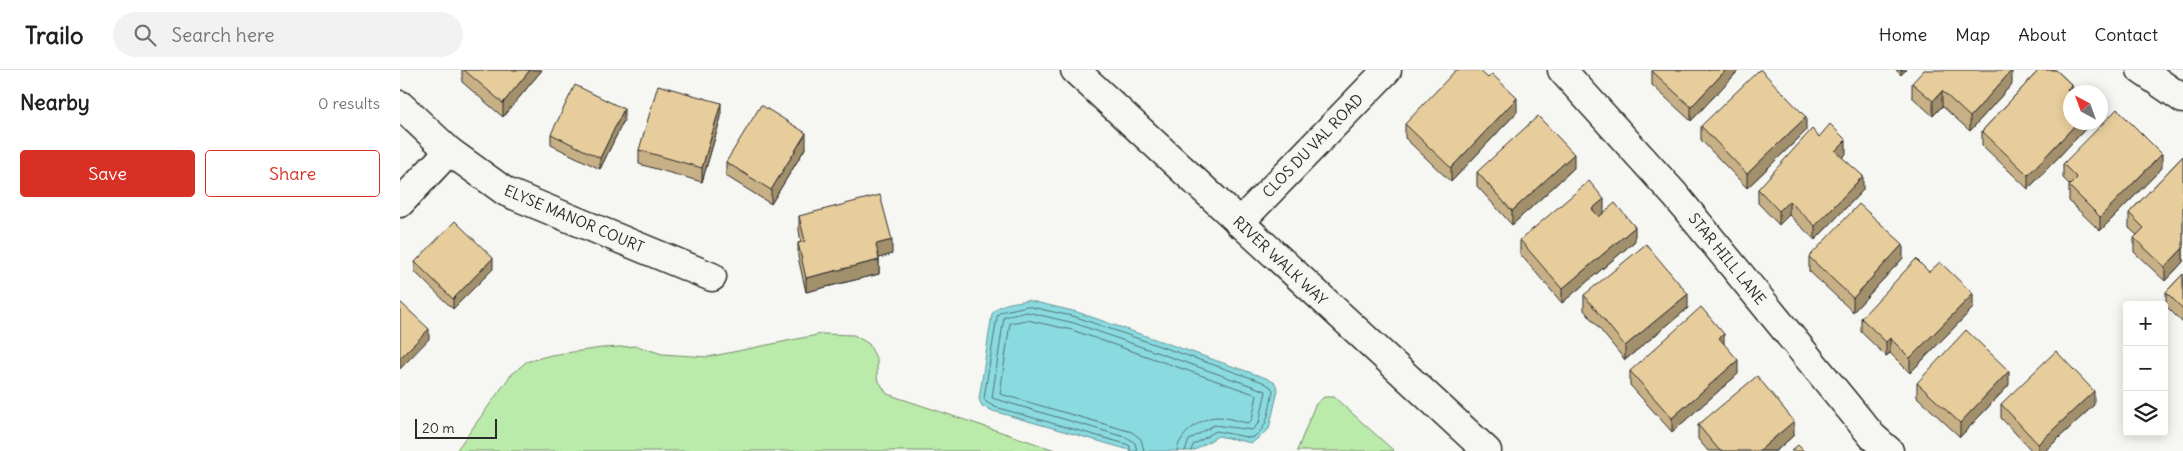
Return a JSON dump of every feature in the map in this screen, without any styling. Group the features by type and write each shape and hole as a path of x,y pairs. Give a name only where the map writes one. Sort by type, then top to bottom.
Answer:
{"street":[{"name":"RIVER WALK WAY","path":"1074,70 1487,451"},
{"name":"CLOS DU VAL ROAD","path":"1239,223 1387,70"},
{"name":"STAR HILL LANE","path":"1562,70 1675,195 1872,437 1889,451"},
{"path":"2141,70 2183,99"},
{"name":"ELYSE MANOR COURT","path":"400,105 449,151 506,192 712,277"},
{"path":"400,204 449,151"}],"green space":[{"path":"822,334 854,335 869,344 877,360 877,378 887,394 1058,451 456,451 511,375 526,362 551,355 602,348 637,346 662,354 708,357"},
{"path":"1324,397 1334,397 1394,451 1297,451 1315,405"}],"water":[{"path":"1027,300 1077,312 1266,378 1275,383 1278,390 1269,429 1252,443 1218,436 1193,451 1133,451 993,411 982,406 979,399 992,314 1003,305"}],"building":[{"path":"464,70 530,70 503,103"},
{"path":"1456,70 1479,70 1488,78 1492,74 1517,98 1451,168 1405,124"},
{"path":"1653,70 1726,70 1691,107"},
{"path":"1759,70 1806,117 1747,174 1701,126"},
{"path":"1924,70 2012,70 1970,117 1942,91 1933,101 1912,83"},
{"path":"2039,70 2056,70 2072,85 2063,85 2063,130 2070,130 2028,175 1982,131"},
{"path":"575,85 624,109 600,158 551,134"},
{"path":"658,85 721,103 702,168 639,150"},
{"path":"761,105 806,133 771,190 726,162"},
{"path":"2117,109 2162,154 2100,217 2069,186 2077,178 2063,164 2096,130 2108,130 2108,118"},
{"path":"1538,116 1574,154 1512,211 1477,172"},
{"path":"1830,124 1846,140 1835,151 1863,176 1815,226 1789,201 1779,211 1758,189 1812,129 1819,137"},
{"path":"2183,156 2183,248 2165,267 2134,238 2144,228 2129,213"},
{"path":"1589,181 1604,199 1592,209 1599,217 1615,203 1635,227 1562,289 1520,240"},
{"path":"880,195 892,240 876,244 879,260 806,278 798,243 805,241 799,216"},
{"path":"1859,204 1903,244 1853,298 1809,257"},
{"path":"455,221 493,258 453,299 415,262"},
{"path":"1646,244 1688,294 1625,346 1584,295"},
{"path":"1916,259 1929,272 1940,262 1973,294 1910,358 1890,338 1886,342 1861,318"},
{"path":"2183,274 2183,309 2166,292"},
{"path":"400,302 429,329 400,358"},
{"path":"1701,307 1724,334 1719,338 1738,360 1672,418 1630,371"},
{"path":"1966,330 2009,371 1960,423 1917,383"},
{"path":"2056,351 2094,391 2038,444 2001,404"},
{"path":"1757,376 1794,421 1759,451 1720,451 1698,425"},
{"path":"1798,445 1804,451 1791,451"}]}
